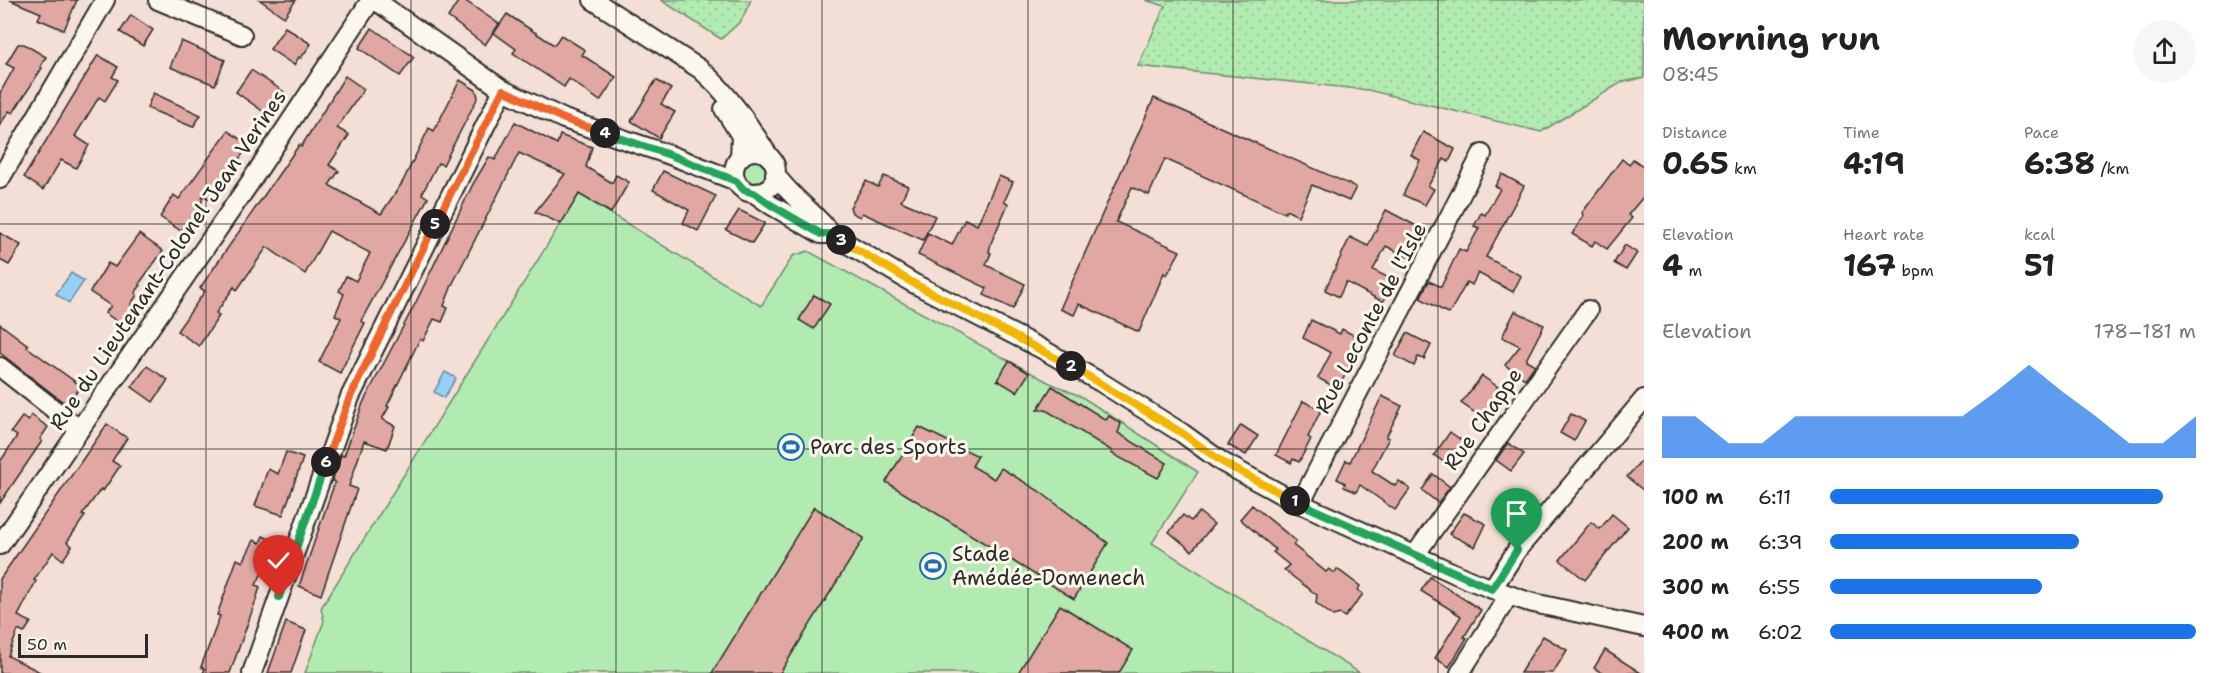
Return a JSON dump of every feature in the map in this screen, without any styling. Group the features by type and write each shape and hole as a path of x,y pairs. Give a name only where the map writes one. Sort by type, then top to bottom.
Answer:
{"street":[{"path":"0,179 105,0"},
{"path":"158,0 242,35"},
{"path":"373,0 503,90 564,119 670,155 736,181 744,190 754,193 821,234 831,234"},
{"name":"Rue du Lieutenant-Colonel Jean Verines","path":"0,545 373,0"},
{"path":"593,0 715,82 739,108 783,186 831,234 913,283 1102,383 1182,433 1222,462 1300,504 1500,592 1529,602 1644,627"},
{"path":"689,63 696,76 735,124 741,135 740,158 735,169 736,181"},
{"path":"252,673 350,397 503,90"},
{"path":"740,158 745,154 758,152 773,166"},
{"name":"Rue Leconte de l'Isle","path":"1300,504 1482,154"},
{"path":"754,193 761,192 771,185 773,166"},
{"name":"Rue Chappe","path":"1415,555 1588,310"},
{"path":"0,368 79,429"},
{"path":"1460,673 1500,592 1517,550 1644,399"}],"green space":[{"path":"661,0 751,0 741,21 721,39"},
{"path":"1145,0 1644,0 1644,78 1622,82 1541,132 1368,90 1138,66 1165,6"},
{"path":"756,160 761,161 767,167 767,177 761,183 756,184 751,183 745,177 744,172 745,167 751,161"},
{"name":"Parc des Sports","path":"579,194 761,306 793,256 808,251 1048,382 1082,397 1198,472 1152,543 1360,673 305,673 324,621 321,608"}],"water":[{"path":"71,273 84,281 69,303 56,294"},
{"path":"445,372 456,378 444,398 434,392"}],"building":[{"path":"10,0 77,0 64,30 38,19 41,13"},
{"path":"260,0 296,0 284,17"},
{"path":"459,0 464,0 499,24 485,45 448,17"},
{"path":"507,14 554,45 561,35 585,50 582,55 616,77 600,101 569,79 564,87 513,53 516,49 494,33"},
{"path":"131,15 153,30 143,46 120,32"},
{"path":"285,27 311,44 294,65 270,49"},
{"path":"372,28 414,57 400,76 359,48"},
{"path":"181,41 225,60 215,85 170,67"},
{"path":"18,44 24,44 46,57 40,67 42,68 13,113 9,111 0,125 0,93 14,68 6,64"},
{"path":"98,55 118,67 112,77 118,80 105,101 99,97 75,136 89,145 76,168 61,160 43,190 24,177"},
{"path":"251,70 284,92 268,115 236,92"},
{"path":"345,76 364,89 337,128 349,135 329,165 339,171 329,185 381,214 402,183 429,128 434,131 460,80 476,90 478,97 443,165 438,163 422,194 428,198 361,321 365,323 340,373 319,362 341,318 335,315 344,294 339,291 346,276 356,281 370,253 329,231 305,274 267,247 237,290 234,287 216,313 219,316 199,346 177,331 205,291 200,288 299,145 301,147"},
{"path":"656,80 671,89 661,104 675,112 659,138 631,121"},
{"path":"153,93 201,115 193,127 147,108"},
{"path":"1154,98 1356,187 1349,201 1312,185 1298,216 1286,210 1285,213 1165,159 1149,195 1132,187 1116,222 1180,251 1167,275 1164,273 1139,332 1079,304 1074,315 1060,309"},
{"path":"515,122 557,144 560,135 592,147 586,167 612,183 616,175 629,182 611,213 579,194 561,224 535,212 565,174 519,153 452,285 444,306 448,308 442,322 434,319 423,341 420,339 387,406 389,407 382,419 395,426 387,449 364,441 349,486 357,489 321,595 299,586 335,482 332,481 341,455 344,456 363,403 416,302 473,184 489,157 495,160"},
{"path":"228,131 249,145 211,200 203,195 199,217 195,224 189,220 181,231 160,217 174,195 179,199"},
{"path":"1423,132 1455,149 1449,162 1444,159 1428,186 1434,189 1425,205 1403,195 1420,160 1411,155"},
{"path":"1622,159 1629,165 1633,159 1644,167 1644,196 1628,215 1632,218 1607,249 1595,241 1592,246 1572,234 1584,215 1582,213"},
{"path":"663,171 716,196 698,231 683,223 689,210 653,190"},
{"path":"1502,174 1524,186 1486,257 1521,276 1513,292 1478,273 1472,285 1467,282 1449,314 1420,298 1429,281 1441,287 1459,249 1466,252 1479,228 1474,226 1481,213 1485,215 1500,189 1495,186"},
{"path":"884,176 908,186 901,201 935,216 923,240 862,213 860,217 852,213 850,207 866,181 878,187"},
{"path":"999,176 1013,182 1004,202 1008,204 991,243 989,252 991,253 986,265 1025,284 1013,309 984,295 987,288 918,255 928,233 952,245 965,219 977,225"},
{"path":"739,210 765,223 752,243 726,230"},
{"path":"1386,210 1428,232 1414,260 1386,246 1373,270 1395,281 1383,302 1346,282 1339,297 1325,290 1350,237 1368,246"},
{"path":"0,233 21,245 9,265 0,260"},
{"path":"139,234 163,251 139,284 141,285 135,293 137,295 131,304 133,307 121,324 105,313 111,306 90,292 108,263 115,267"},
{"path":"1625,245 1637,253 1626,270 1614,263"},
{"path":"814,295 830,304 814,329 799,320"},
{"path":"1515,311 1544,325 1526,360 1535,365 1525,379 1505,365 1520,346 1502,337"},
{"path":"1311,320 1340,334 1342,329 1363,340 1338,389 1318,378 1331,353 1303,338"},
{"path":"0,324 28,345 27,347 81,386 67,405 0,353"},
{"path":"1407,333 1431,345 1424,359 1418,357 1414,366 1395,356"},
{"path":"1009,361 1029,373 1017,392 997,380"},
{"path":"147,366 168,380 153,402 132,387"},
{"path":"1482,376 1498,387 1496,391 1506,398 1494,414 1491,410 1484,419 1461,403"},
{"path":"1052,386 1106,420 1109,416 1121,424 1118,433 1167,463 1158,478 1111,453 1112,451 1046,410 1037,410"},
{"path":"1382,396 1402,406 1372,471 1395,486 1399,481 1410,489 1395,510 1360,485 1356,492 1344,487 1345,483 1337,479 1346,460 1350,462"},
{"path":"1303,401 1321,410 1308,437 1311,439 1299,462 1293,459 1291,463 1276,455"},
{"path":"1571,414 1585,421 1574,441 1560,433"},
{"path":"31,415 48,427 40,439 42,441 0,503 0,462 17,436 11,432 22,417 28,421"},
{"path":"107,424 127,438 112,461 120,466 103,491 101,489 82,515 85,516 67,542 72,546 63,560 53,552 34,580 36,581 18,616 31,622 24,633 18,630 8,656 42,673 0,673 0,579"},
{"path":"1241,425 1258,436 1246,455 1228,445"},
{"path":"919,427 978,456 972,466 994,479 1001,468 1039,491 1108,543 1074,599 886,482"},
{"path":"1450,432 1469,446 1452,468 1434,455"},
{"path":"1508,443 1524,454 1511,471 1496,460"},
{"path":"286,452 303,458 283,515 255,506 268,469 278,474"},
{"path":"1644,457 1644,491 1627,477"},
{"path":"1433,474 1450,487 1438,503 1422,490"},
{"path":"1252,505 1296,541 1293,545 1326,572 1329,569 1335,573 1337,569 1360,586 1358,590 1363,594 1345,617 1340,614 1333,616 1316,603 1317,595 1284,570 1289,565 1273,552 1276,550 1240,519"},
{"path":"814,507 864,538 780,673 712,673"},
{"path":"1199,512 1214,524 1192,551 1169,532 1183,515 1191,521"},
{"path":"1464,513 1486,524 1475,547 1449,534"},
{"path":"1612,514 1628,527 1585,580 1560,560 1591,522 1600,529"},
{"path":"263,536 277,543 256,585 260,587 230,673 203,673 205,669 201,667 220,616 217,615 237,559 243,562 254,540 260,543"},
{"path":"1430,577 1481,610 1449,667 1435,658 1461,616 1421,591"},
{"path":"1060,605 1133,650 1119,673 1018,673"},
{"path":"286,622 306,630 291,673 268,673"},
{"path":"1543,636 1567,650 1553,673 1520,673"},
{"path":"1605,650 1641,673 1602,673 1594,668"}],"place":[{"name":"Parc des Sports","path":"791,447"},
{"name":"Stade Amédée-Domenech","path":"933,566"}],"route":[{"path":"279,597 350,397 503,90 564,119 670,155 736,181 744,190 754,193 821,234 831,234 913,283 1040,348 1102,383 1182,433 1222,462 1300,504 1492,589 1517,550"}]}
